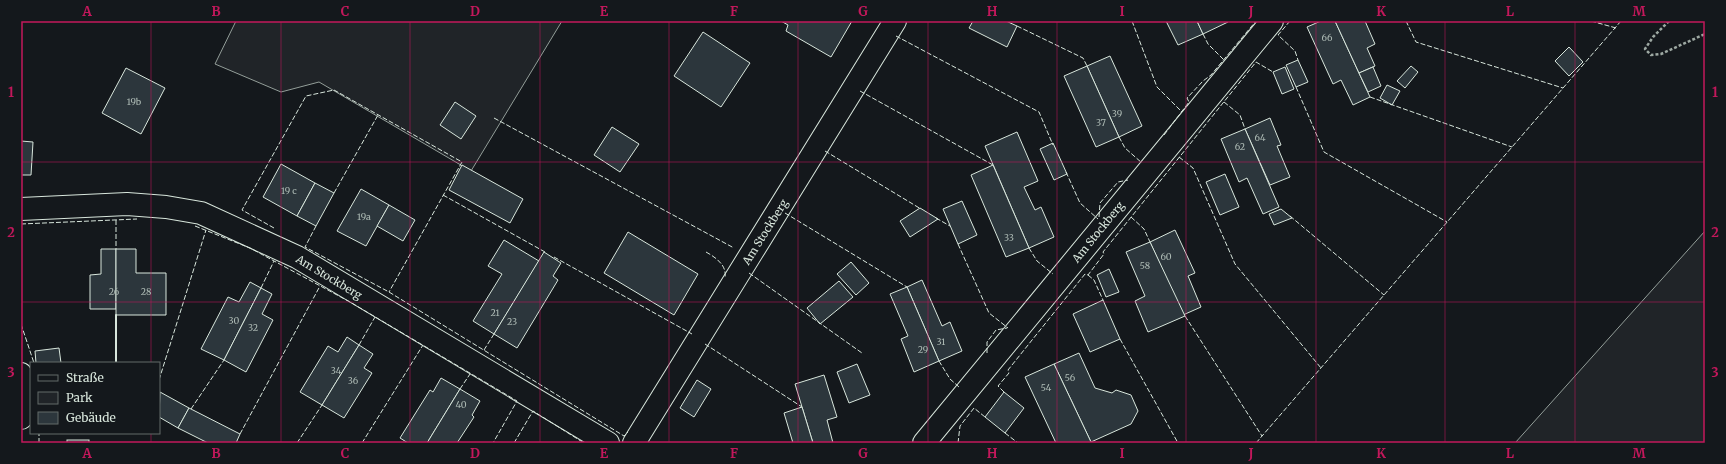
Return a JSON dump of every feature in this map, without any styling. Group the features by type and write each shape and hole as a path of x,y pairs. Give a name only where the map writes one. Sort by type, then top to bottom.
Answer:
{"street":[{"name":"Am Stockberg","path":"634,443 895,21"},
{"name":"Am Stockberg","path":"924,443 1272,21"},
{"name":"Am Stockberg","path":"21,210 127,204 166,207 201,213 297,257 608,443"},
{"path":"21,374 24,382 21,418"}],"path":[{"path":"1669,21 1653,37 1644,49 1651,55 1661,54 1705,34"}],"green space":[{"path":"236,21 562,21 471,171 319,82 281,92 215,64"},
{"path":"1705,231 1705,443 1515,443"}],"building":[{"path":"781,21 852,21 831,57 786,31 788,25"},
{"path":"973,21 1006,21 1017,26 1007,47 969,28"},
{"path":"1166,21 1197,21 1203,34 1178,45"},
{"path":"1197,21 1228,21 1228,22 1203,34"},
{"path":"1321,21 1335,21 1370,97 1353,105 1341,80 1333,84 1307,27"},
{"path":"1335,21 1365,21 1375,44 1367,48 1375,66 1359,73"},
{"path":"703,32 750,63 721,107 674,76"},
{"path":"1569,47 1583,62 1569,76 1555,61"},
{"path":"1110,56 1142,126 1119,137 1087,66"},
{"path":"1298,60 1308,82 1296,87 1286,65"},
{"path":"1087,66 1119,137 1096,147 1064,76"},
{"path":"1411,66 1418,72 1405,88 1397,81"},
{"path":"1285,67 1294,89 1282,94 1273,72"},
{"path":"1373,67 1381,86 1368,92 1359,73"},
{"path":"126,68 165,88 141,134 102,113"},
{"path":"1387,85 1400,91 1392,105 1380,98"},
{"path":"455,102 476,116 461,139 440,125"},
{"path":"1270,118 1281,145 1277,146 1290,177 1270,185 1245,129"},
{"path":"612,127 639,144 620,172 594,155"},
{"path":"1245,129 1279,207 1263,214 1247,178 1239,182 1221,139"},
{"path":"1017,132 1038,181 1024,187 1035,210 1041,207 1054,237 1029,248 985,146"},
{"path":"21,141 33,142 31,175 21,175"},
{"path":"1053,143 1067,174 1054,180 1040,149"},
{"path":"281,164 315,183 297,216 263,197"},
{"path":"462,165 523,199 510,223 449,190"},
{"path":"993,165 1029,248 1006,257 971,175"},
{"path":"1225,174 1239,207 1220,215 1206,182"},
{"path":"315,183 334,193 316,226 297,216"},
{"path":"361,189 389,205 366,246 337,231"},
{"path":"962,201 977,235 958,244 943,209"},
{"path":"389,205 415,220 403,241 377,226"},
{"path":"920,208 938,219 910,237 900,221"},
{"path":"1281,209 1292,218 1274,225 1269,214"},
{"path":"1175,230 1195,273 1188,276 1201,307 1183,315 1150,242"},
{"path":"628,232 698,274 674,315 604,273"},
{"path":"504,240 539,261 494,334 473,321 502,274 488,266"},
{"path":"1150,242 1185,316 1148,332 1135,301 1145,296 1126,252"},
{"path":"101,249 116,249 116,309 90,309 90,275 101,274"},
{"path":"116,249 136,249 136,273 166,273 166,315 116,315"},
{"path":"544,252 561,263 553,276 558,280 517,348 494,334"},
{"path":"851,262 869,283 856,295 837,274"},
{"path":"1109,269 1119,292 1106,297 1097,275"},
{"path":"922,280 942,326 950,322 962,351 939,361 907,287"},
{"path":"839,281 853,297 820,324 807,308"},
{"path":"250,282 261,288 224,360 201,349 228,297 239,302"},
{"path":"907,287 939,361 914,372 901,339 908,336 890,294"},
{"path":"261,288 272,294 262,314 273,320 246,372 224,360"},
{"path":"1103,300 1120,339 1090,352 1073,314"},
{"path":"347,337 359,345 322,405 300,392 328,346 338,352"},
{"path":"359,345 373,354 364,368 372,373 344,418 322,405"},
{"path":"59,348 61,362 36,362 35,351"},
{"path":"1079,353 1095,388 1112,393 1116,390 1131,395 1138,411 1131,424 1091,442 1054,364"},
{"path":"857,364 870,395 849,403 837,372"},
{"path":"1054,364 1091,443 1056,443 1025,377"},
{"path":"824,375 837,417 827,420 833,443 813,443 795,384"},
{"path":"441,378 460,389 427,443 408,443 400,438 430,390 433,392"},
{"path":"697,380 711,389 694,417 680,408"},
{"path":"460,389 480,401 472,415 474,417 457,443 427,443"},
{"path":"160,392 189,408 178,428 160,418"},
{"path":"1004,392 1024,408 1005,433 985,417"},
{"path":"802,407 813,443 793,443 784,413"},
{"path":"189,408 240,434 236,443 208,443 178,428"},
{"path":"67,440 89,440 89,443 67,443"}],"fence":[{"path":"1132,21 1157,87 1182,112"},
{"path":"1164,135 1189,102 1187,98 1203,81 1211,75 1256,21"},
{"path":"1290,21 1278,35 1295,51 1298,60"},
{"path":"1406,21 1416,42 1563,88"},
{"path":"1591,21 1616,28"},
{"path":"1256,443 1621,21"},
{"path":"1017,26 1083,58 1087,66"},
{"path":"1203,34 1208,44 1224,60"},
{"path":"896,36 1039,112 1053,145"},
{"path":"1004,392 998,386 1009,373 1008,370 1085,274 1088,275 1104,254 1103,252 1256,62 1273,72"},
{"path":"1296,87 1324,152 1447,222"},
{"path":"274,228 242,210 306,96 334,90 462,162 389,292"},
{"path":"860,91 993,165"},
{"path":"1370,97 1512,147"},
{"path":"1224,102 1240,115 1245,129"},
{"path":"334,193 378,115"},
{"path":"494,118 734,248"},
{"path":"1119,137 1125,148 1142,163"},
{"path":"825,151 921,209"},
{"path":"1179,157 1193,168 1235,264 1321,368"},
{"path":"1066,172 1080,203 1098,219"},
{"path":"1099,217 1100,203 1118,182 1128,180"},
{"path":"443,195 545,252"},
{"path":"785,213 907,287"},
{"path":"1290,216 1384,295"},
{"path":"1131,217 1144,229 1150,242"},
{"path":"936,218 950,226"},
{"path":"21,224 137,219"},
{"path":"116,220 116,249"},
{"path":"195,226 250,248 350,302 517,401 493,443"},
{"path":"316,226 305,247 389,292 624,436 628,432"},
{"path":"160,377 206,230"},
{"path":"958,244 989,313 1008,328"},
{"path":"1029,248 1037,261 1053,274"},
{"path":"706,252 720,262 724,269 725,277"},
{"path":"554,257 692,334"},
{"path":"261,288 274,261"},
{"path":"749,273 862,353"},
{"path":"1088,275 1094,280 1103,300"},
{"path":"240,434 320,286"},
{"path":"1185,316 1262,436"},
{"path":"359,345 375,317"},
{"path":"21,324 34,362"},
{"path":"987,353 987,342 996,330 1007,328"},
{"path":"484,350 494,334"},
{"path":"1120,339 1178,443"},
{"path":"705,344 802,407"},
{"path":"362,443 423,345"},
{"path":"191,409 224,360"},
{"path":"939,361 950,379 959,387"},
{"path":"460,389 470,374"},
{"path":"297,443 322,405"},
{"path":"958,443 960,426 974,408 985,417"},
{"path":"514,443 533,411 584,443"},
{"path":"1005,433 1018,443"},
{"path":"39,434 39,443"}],"wall":[{"path":"116,315 116,362"}]}
